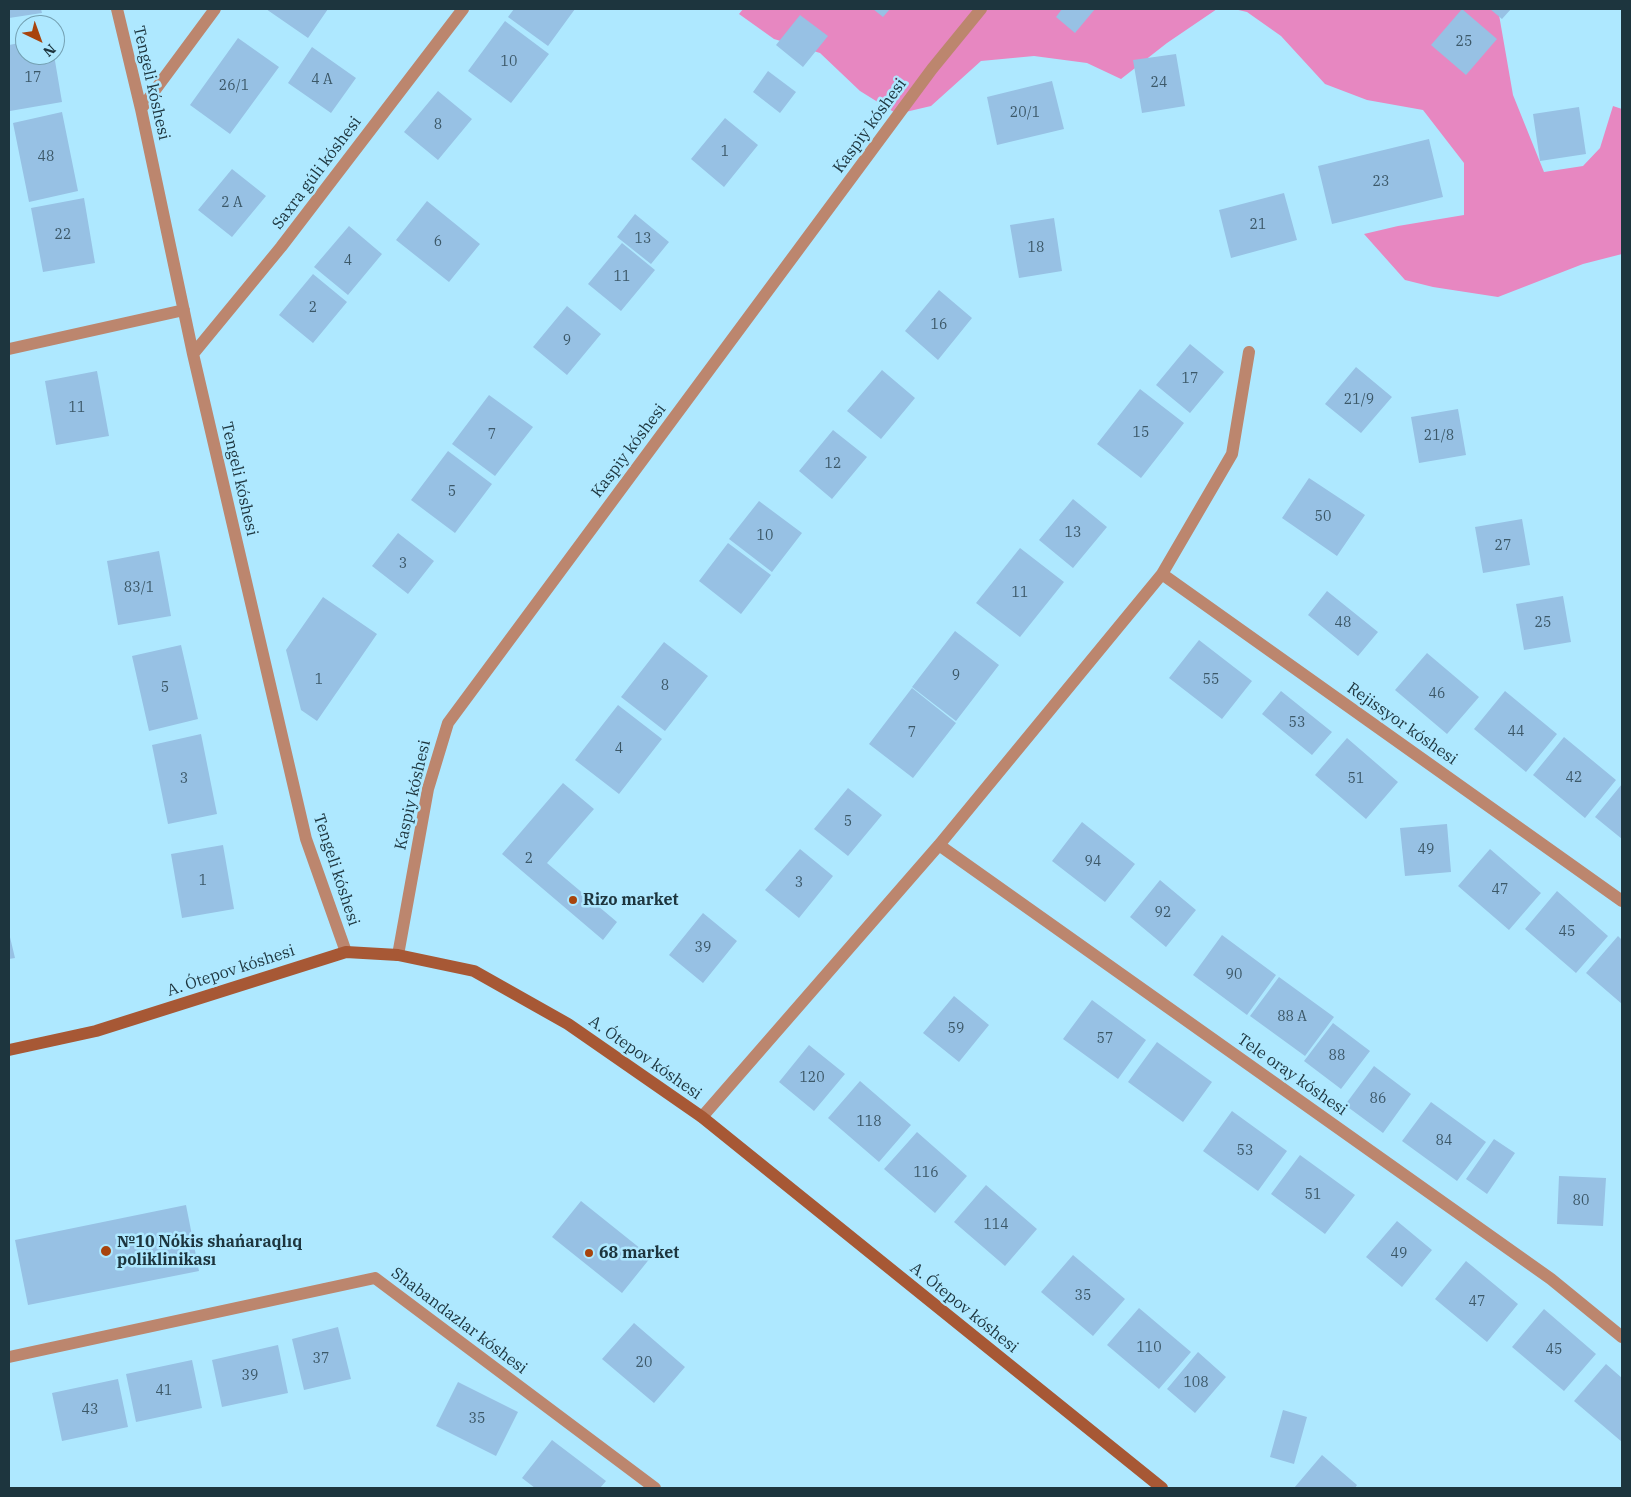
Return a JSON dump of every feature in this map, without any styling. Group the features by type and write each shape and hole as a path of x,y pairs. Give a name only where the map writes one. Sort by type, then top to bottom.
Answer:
{"street":[{"name":"Tengeli kóshesi","path":"117,9 141,109 193,354 306,839 346,952"},
{"path":"141,109 215,9"},
{"name":"Saxra gúli kóshesi","path":"193,354 281,247 463,9"},
{"name":"Kaspiy kóshesi","path":"398,955 428,789 448,723 932,69 981,9"},
{"path":"9,349 184,310"},
{"path":"702,1117 940,845 1162,574 1232,454 1249,352"},
{"name":"Rejissyor kóshesi","path":"1162,574 1622,901"},
{"name":"Tele oray kóshesi","path":"940,845 1551,1279 1622,1337"},
{"name":"A. Ótepov kóshesi","path":"9,1050 96,1031 346,952 398,955 474,971 568,1024 702,1117 1162,1488"},
{"name":"Shabandazlar kóshesi","path":"9,1357 375,1278 655,1488"}],"shaded area":[{"path":"743,9 1217,9 1167,43 1121,79 1087,63 1034,56 981,61 931,106 897,114 860,91 820,53 774,39 739,14"},
{"path":"1234,9 1498,9 1513,95 1544,172 1583,166 1600,148 1613,106 1622,109 1622,254 1583,264 1498,297 1433,287 1405,280 1364,234 1398,226 1464,215 1464,163 1423,110 1367,100 1325,84 1281,36 1247,12"}],"building":[{"path":"9,9 41,9 42,13 15,15 15,17 9,18"},
{"path":"266,9 328,9 308,38"},
{"path":"514,9 575,9 548,46 508,17"},
{"path":"873,9 890,9 883,17"},
{"path":"1062,9 1095,9 1075,33 1056,17"},
{"path":"1462,9 1497,39 1466,75 1431,45"},
{"path":"1490,9 1511,9 1502,19"},
{"path":"800,15 828,36 803,67 776,45"},
{"path":"505,21 549,54 511,103 468,71"},
{"path":"238,38 279,67 230,134 190,105"},
{"path":"15,44 15,65 56,65 62,102 10,111 9,45"},
{"path":"312,47 356,78 331,113 288,83"},
{"path":"1176,54 1185,106 1142,113 1133,60"},
{"path":"768,71 796,92 780,113 753,92"},
{"path":"1052,81 1064,129 997,145 987,97"},
{"path":"438,91 472,119 438,160 404,132"},
{"path":"1579,107 1586,154 1540,161 1533,114"},
{"path":"62,112 78,191 29,202 13,123"},
{"path":"725,118 758,145 724,187 691,159"},
{"path":"1429,139 1443,197 1332,224 1318,166"},
{"path":"232,169 266,196 232,237 198,210"},
{"path":"1284,193 1297,240 1231,258 1219,210"},
{"path":"84,198 95,263 43,272 31,208"},
{"path":"427,201 480,244 449,282 396,240"},
{"path":"635,214 669,242 651,264 617,237"},
{"path":"1054,218 1062,271 1019,278 1010,225"},
{"path":"349,226 382,254 348,295 314,267"},
{"path":"622,243 655,270 621,311 588,284"},
{"path":"313,274 347,302 313,343 279,315"},
{"path":"939,290 972,318 938,360 905,331"},
{"path":"567,306 601,334 567,375 533,347"},
{"path":"1190,344 1224,372 1190,413 1156,385"},
{"path":"1356,367 1392,397 1361,433 1325,404"},
{"path":"882,370 915,398 881,439 847,411"},
{"path":"97,371 109,436 56,445 45,381"},
{"path":"1140,389 1184,423 1141,478 1097,444"},
{"path":"489,395 533,427 495,476 452,444"},
{"path":"1458,409 1466,455 1419,463 1411,417"},
{"path":"833,430 867,457 832,499 799,471"},
{"path":"448,451 492,484 455,533 411,500"},
{"path":"1309,478 1365,515 1337,556 1282,518"},
{"path":"1073,499 1107,527 1073,568 1039,540"},
{"path":"759,501 802,533 772,572 729,539"},
{"path":"1522,519 1530,565 1483,573 1475,527"},
{"path":"398,533 434,561 408,594 372,566"},
{"path":"728,543 771,575 741,614 699,581"},
{"path":"1020,548 1064,582 1020,637 976,603"},
{"path":"159,551 171,616 118,625 107,561"},
{"path":"1327,591 1378,632 1358,656 1308,615"},
{"path":"1563,596 1571,642 1524,650 1516,604"},
{"path":"323,597 377,634 317,721 301,710 286,650"},
{"path":"955,631 999,665 956,721 912,687"},
{"path":"1199,640 1252,681 1222,719 1169,678"},
{"path":"664,642 708,676 665,731 621,697"},
{"path":"181,645 198,719 149,731 132,656"},
{"path":"1427,653 1479,697 1447,734 1395,690"},
{"path":"912,688 956,723 913,778 869,744"},
{"path":"1281,691 1332,732 1312,755 1262,714"},
{"path":"1505,691 1557,734 1526,772 1474,729"},
{"path":"618,705 662,739 619,794 575,760"},
{"path":"201,734 217,814 168,824 152,745"},
{"path":"1564,737 1616,780 1585,818 1533,775"},
{"path":"1347,738 1398,782 1366,819 1315,775"},
{"path":"563,783 594,809 547,863 617,922 603,940 502,854"},
{"path":"1622,784 1622,839 1595,817"},
{"path":"848,788 882,815 848,856 814,829"},
{"path":"1082,822 1135,864 1105,902 1052,861"},
{"path":"1447,824 1451,872 1405,876 1400,828"},
{"path":"223,845 234,909 182,918 171,854"},
{"path":"800,849 833,876 799,918 765,890"},
{"path":"1490,849 1541,893 1509,930 1458,886"},
{"path":"1160,880 1196,910 1166,947 1130,917"},
{"path":"1557,891 1608,936 1576,973 1525,929"},
{"path":"703,913 737,941 703,983 669,955"},
{"path":"9,933 15,958 9,959"},
{"path":"1222,935 1276,975 1247,1015 1193,975"},
{"path":"1618,936 1622,940 1622,1004 1586,973"},
{"path":"1279,977 1334,1017 1305,1056 1250,1016"},
{"path":"954,996 989,1025 959,1062 923,1033"},
{"path":"1092,1000 1146,1040 1118,1079 1063,1039"},
{"path":"1333,1023 1370,1051 1341,1089 1304,1061"},
{"path":"1157,1042 1212,1082 1183,1122 1128,1082"},
{"path":"809,1045 845,1074 814,1111 779,1082"},
{"path":"1374,1066 1411,1094 1383,1133 1345,1105"},
{"path":"860,1081 911,1125 879,1162 828,1118"},
{"path":"1431,1102 1486,1142 1457,1181 1402,1141"},
{"path":"1232,1111 1287,1151 1258,1191 1203,1151"},
{"path":"917,1132 967,1176 935,1213 884,1169"},
{"path":"1494,1139 1515,1153 1487,1194 1466,1179"},
{"path":"1300,1155 1355,1195 1325,1234 1271,1194"},
{"path":"1559,1176 1606,1178 1603,1226 1557,1224"},
{"path":"986,1185 1037,1229 1005,1266 954,1222"},
{"path":"581,1201 651,1257 622,1293 552,1237"},
{"name":"№10 Nókis shańaraqlıq poliklinikası","path":"186,1205 199,1271 28,1305 15,1240"},
{"path":"1397,1221 1432,1250 1402,1287 1366,1257"},
{"path":"1073,1255 1125,1299 1093,1336 1041,1292"},
{"path":"1466,1261 1518,1304 1487,1342 1435,1299"},
{"path":"1139,1308 1191,1352 1159,1389 1107,1345"},
{"path":"1544,1309 1596,1354 1564,1391 1512,1347"},
{"path":"634,1323 685,1367 654,1403 602,1359"},
{"path":"338,1327 351,1379 304,1390 292,1339"},
{"path":"278,1345 288,1393 222,1407 212,1360"},
{"path":"1198,1352 1226,1377 1195,1413 1167,1389"},
{"path":"192,1360 202,1408 136,1422 126,1374"},
{"path":"1606,1364 1622,1378 1622,1442 1574,1401"},
{"path":"118,1379 128,1427 62,1441 52,1393"},
{"path":"458,1382 518,1412 496,1456 436,1426"},
{"path":"1283,1410 1307,1417 1294,1464 1270,1457"},
{"path":"552,1440 606,1481 600,1488 535,1488 522,1478"},
{"path":"1322,1455 1357,1485 1355,1488 1294,1488"}],"place":[{"name":"Rizo market","path":"573,900"},
{"name":"№10 Nókis shańaraqlıq poliklinikası","path":"106,1251"},
{"name":"68 market","path":"589,1253"}]}
